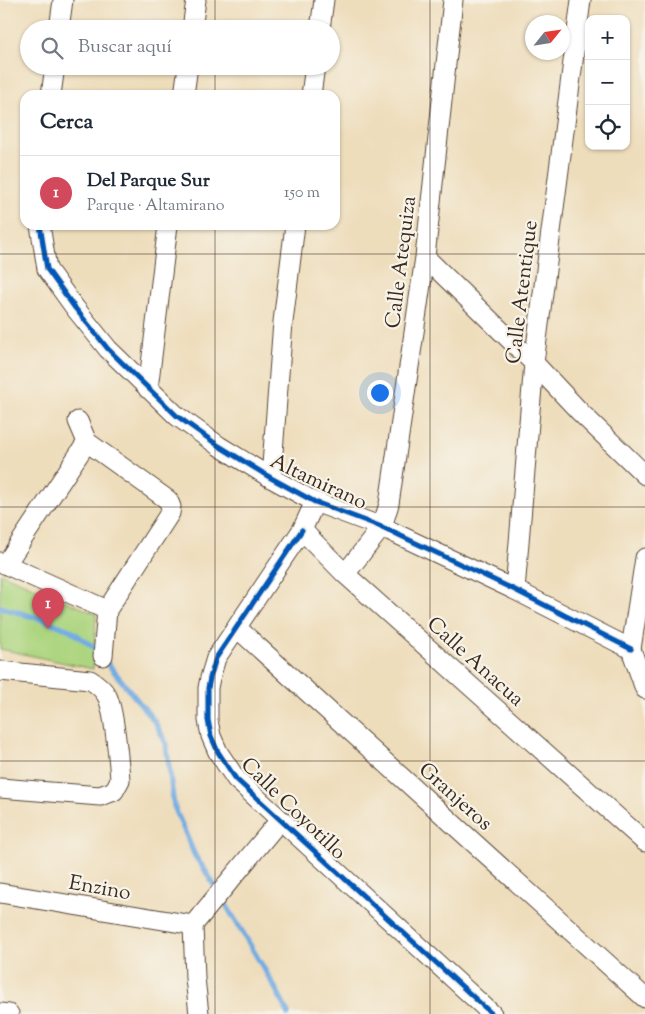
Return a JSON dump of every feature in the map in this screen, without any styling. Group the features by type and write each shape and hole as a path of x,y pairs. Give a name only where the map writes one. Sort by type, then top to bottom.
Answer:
{"street":[{"path":"61,20 63,0"},
{"path":"193,20 196,0"},
{"path":"321,20 324,0"},
{"name":"Calle Atequiza","path":"382,528 389,504 393,479 425,257 453,0"},
{"name":"Calle Atentique","path":"516,590 534,363 581,0"},
{"path":"52,90 53,75"},
{"path":"185,90 187,75"},
{"path":"312,90 314,75"},
{"name":"Altamirano","path":"41,230 48,269 75,308 108,349 148,390 177,416 219,446 315,502 382,528 516,590 631,649"},
{"path":"148,390 167,230"},
{"path":"271,478 283,322 294,230"},
{"path":"425,257 645,475"},
{"path":"78,421 87,442 168,500 171,507 170,513 107,610 103,656"},
{"path":"87,442 3,562 107,610"},
{"path":"302,530 315,502"},
{"path":"345,574 382,528"},
{"name":"Calle Anacua","path":"302,530 345,574 645,842"},
{"name":"Calle Coyotillo","path":"302,530 216,658 208,688 208,720 211,736 218,752 236,779 492,1014"},
{"path":"645,558 631,649 645,690"},
{"name":"Granjeros","path":"237,628 645,998"},
{"path":"0,671 90,680 104,691 110,703 120,780 114,791 100,796 0,788"},
{"path":"199,1014 195,978 193,925 280,820"},
{"name":"Enzino","path":"0,893 193,925"},
{"path":"0,1013 8,1014"}],"green space":[{"path":"0,573 96,614 93,669 0,649"}],"waterway":[{"path":"0,607 70,630 95,648 155,722 166,743 174,806 195,856 246,938 288,1014"}],"cycle path":[{"path":"41,230 47,269 108,349 177,416 219,446 315,502 382,527 515,590 631,649"},
{"path":"302,530 216,658 208,688 208,720 211,736 218,752 236,779 492,1014"}],"place":[{"name":"Del Parque Sur","path":"48,629"}]}
